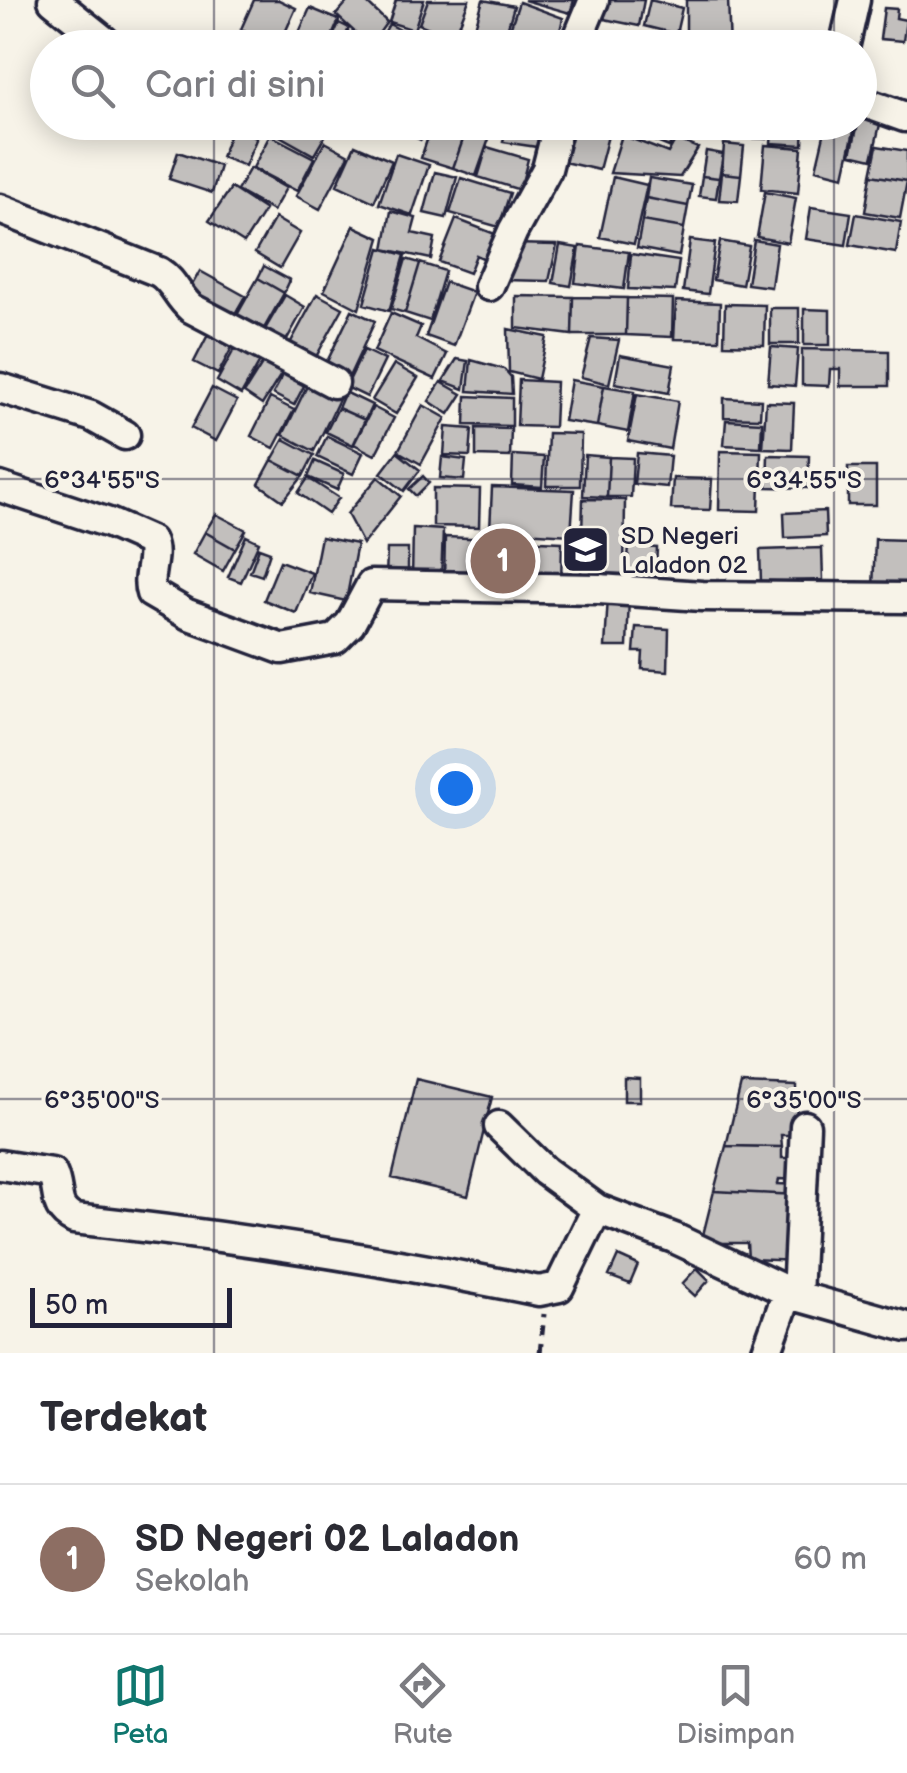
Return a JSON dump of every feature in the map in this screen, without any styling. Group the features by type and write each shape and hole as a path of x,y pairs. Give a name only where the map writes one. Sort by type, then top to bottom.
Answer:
{"street":[{"path":"53,0 90,30"},
{"path":"582,30 594,0"},
{"path":"848,30 855,0"},
{"path":"877,107 905,117"},
{"path":"489,286 513,230 547,169 554,140"},
{"path":"0,209 159,272 171,279 181,300 190,308 334,383"},
{"path":"0,388 92,416 125,434"},
{"path":"0,487 109,523 150,541 155,550 147,580 151,593 188,614 282,649 335,640 350,624 371,586 599,588 702,596 907,598"},
{"path":"498,1126 565,1188 597,1210 674,1238 792,1294 907,1328"},
{"path":"766,1353 792,1294 805,1126"},
{"path":"0,1166 52,1173 57,1203 62,1213 74,1219 380,1259 546,1291 562,1282 597,1210"}],"path":[{"path":"540,1353 546,1291"}],"building":[{"path":"254,0 279,0 296,8 286,30 241,29"},
{"path":"349,0 364,0 387,22 381,30 352,30 336,15"},
{"path":"396,0 424,0 414,30 389,22"},
{"path":"428,0 469,0 457,30 434,30 419,24"},
{"path":"483,0 514,6 507,30 474,30"},
{"path":"524,0 574,0 570,13"},
{"path":"608,0 644,0 639,26 604,19"},
{"path":"650,0 682,8 677,30 644,26"},
{"path":"686,0 728,0 729,30 686,30"},
{"path":"519,2 563,18 560,30 510,29"},
{"path":"310,8 339,20 335,30 300,30"},
{"path":"884,8 897,9 896,18 906,20 903,41 880,39"},
{"path":"227,140 256,140 245,166 221,157"},
{"path":"267,140 280,140 314,158 297,191 253,168"},
{"path":"287,140 323,140 314,155"},
{"path":"427,140 463,140 453,168 421,158"},
{"path":"463,140 489,140 476,176 453,168"},
{"path":"503,140 538,140 537,147"},
{"path":"569,140 607,140 599,170 564,162"},
{"path":"620,140 635,140 668,153 675,140 698,148 680,177 610,173"},
{"path":"652,140 672,140 669,147"},
{"path":"771,140 803,140 803,145 771,143"},
{"path":"823,140 852,140 844,176 816,169"},
{"path":"854,140 876,140 872,159 851,154"},
{"path":"325,142 349,155 320,209 296,196"},
{"path":"724,144 744,146 741,175 722,173"},
{"path":"355,145 392,161 374,202 337,185"},
{"path":"765,145 802,148 798,193 761,189"},
{"path":"877,146 907,151 907,181 871,175"},
{"path":"487,147 528,159 520,190 478,177"},
{"path":"706,151 723,154 719,178 702,176"},
{"path":"178,152 220,166 212,193 169,179"},
{"path":"396,154 429,165 412,215 379,204"},
{"path":"250,168 286,188 273,211 237,191"},
{"path":"435,172 457,177 446,218 424,213"},
{"path":"722,173 741,175 738,201 719,200"},
{"path":"871,175 907,181 900,218 865,212"},
{"path":"702,176 719,178 716,198 699,196"},
{"path":"613,177 647,185 634,244 600,237"},
{"path":"461,178 510,193 499,227 450,213"},
{"path":"649,178 692,185 688,206 646,198"},
{"path":"231,188 265,210 244,243 209,221"},
{"path":"765,192 796,198 788,243 757,237"},
{"path":"646,198 688,206 684,228 642,221"},
{"path":"811,207 851,213 846,245 806,239"},
{"path":"391,211 416,218 412,233 435,238 431,259 384,249"},
{"path":"856,214 901,222 896,253 850,245"},
{"path":"275,218 300,233 280,268 255,253"},
{"path":"456,219 495,234 485,259 476,255 469,273 439,262"},
{"path":"642,221 684,228 679,256 637,248"},
{"path":"354,226 380,238 359,309 324,291"},
{"path":"690,240 715,243 708,294 683,291"},
{"path":"754,240 777,244 771,287 747,284"},
{"path":"720,241 749,246 742,285 713,280"},
{"path":"511,244 557,245 549,281 503,280"},
{"path":"560,245 578,248 571,286 553,283"},
{"path":"580,246 629,252 624,289 575,283"},
{"path":"380,248 405,255 389,311 364,304"},
{"path":"631,254 679,261 675,291 628,289"},
{"path":"406,259 420,263 405,313 391,309"},
{"path":"420,263 445,271 430,321 405,313"},
{"path":"264,266 290,280 284,293 258,278"},
{"path":"200,271 245,296 228,326 183,301"},
{"path":"258,278 284,293 258,339 232,324"},
{"path":"445,282 474,292 454,346 426,336"},
{"path":"317,294 343,308 312,364 286,351"},
{"path":"285,295 305,307 282,348 261,336"},
{"path":"516,296 573,297 572,335 516,328"},
{"path":"573,297 627,298 626,335 572,335"},
{"path":"627,298 673,299 672,337 626,335"},
{"path":"676,301 720,303 719,340 674,339"},
{"path":"725,304 765,305 764,345 724,344"},
{"path":"770,308 799,308 799,344 770,344"},
{"path":"804,309 830,310 830,345 804,345"},
{"path":"352,310 375,321 348,379 324,368"},
{"path":"391,313 421,326 416,338 447,354 435,379 374,351"},
{"path":"214,323 238,336 218,374 194,362"},
{"path":"508,329 547,337 538,379 509,372"},
{"path":"241,337 266,351 241,395 217,381"},
{"path":"591,338 619,340 609,384 581,377"},
{"path":"771,347 798,349 795,386 768,384"},
{"path":"802,349 889,351 889,386 840,386 840,369 830,369 829,386 802,385"},
{"path":"364,350 385,360 367,397 346,387"},
{"path":"269,353 287,365 262,405 244,393"},
{"path":"620,355 674,365 669,393 615,383"},
{"path":"457,359 468,361 464,389 443,381"},
{"path":"471,360 504,369 511,377 512,394 468,391"},
{"path":"394,364 418,378 396,414 372,400"},
{"path":"287,368 308,378 294,405 273,394"},
{"path":"310,380 341,395 314,451 283,435"},
{"path":"519,380 556,382 554,427 517,426"},
{"path":"571,380 604,386 597,426 564,421"},
{"path":"441,382 462,394 449,414 429,401"},
{"path":"604,386 635,391 628,432 597,426"},
{"path":"212,388 237,401 216,441 191,428"},
{"path":"345,392 372,405 365,420 338,408"},
{"path":"637,394 678,401 670,449 628,441"},
{"path":"466,396 512,398 512,426 465,425"},
{"path":"270,398 294,410 274,448 251,436"},
{"path":"724,398 761,400 760,418 724,417"},
{"path":"766,402 794,403 792,449 763,448"},
{"path":"423,405 446,418 421,464 398,451"},
{"path":"373,407 394,418 375,455 354,444"},
{"path":"338,408 365,420 353,445 326,432"},
{"path":"726,420 762,422 761,447 724,445"},
{"path":"446,427 472,429 470,456 444,455"},
{"path":"476,428 511,429 510,457 476,456"},
{"path":"548,433 581,434 580,486 546,486"},
{"path":"327,436 363,453 353,474 317,457"},
{"path":"284,439 314,455 303,476 272,460"},
{"path":"720,451 761,452 759,511 719,510"},
{"path":"397,452 420,470 404,491 381,473"},
{"path":"637,453 670,456 667,487 634,484"},
{"path":"513,455 544,457 542,487 512,485"},
{"path":"585,455 609,457 607,497 583,496"},
{"path":"768,455 809,456 808,488 767,487"},
{"path":"442,457 466,460 464,480 440,478"},
{"path":"609,457 633,458 631,497 607,497"},
{"path":"272,460 303,476 283,501 259,484"},
{"path":"315,461 344,474 337,490 308,477"},
{"path":"848,467 876,467 876,505 848,505"},
{"path":"423,476 429,483 416,496 409,489"},
{"path":"378,477 401,496 363,544 347,514"},
{"path":"308,478 339,498 328,514 298,493"},
{"path":"673,478 712,479 710,510 671,509"},
{"path":"492,487 574,490 571,535 490,530"},
{"path":"433,488 480,489 479,527 433,526"},
{"path":"583,499 625,500 624,574 581,573"},
{"path":"825,511 826,536 785,538 784,513"},
{"path":"216,514 246,530 235,549 205,532"},
{"path":"413,528 443,530 441,581 412,580"},
{"path":"205,532 235,549 223,571 193,554"},
{"path":"246,536 259,542 241,582 228,577"},
{"path":"321,537 357,544 346,601 310,593"},
{"path":"445,537 562,542 561,585 444,580"},
{"path":"875,539 907,540 907,591 873,589"},
{"path":"629,546 657,548 655,587 626,585"},
{"path":"259,548 270,552 262,576 250,572"},
{"path":"822,548 823,580 761,582 760,550"},
{"path":"387,549 408,549 408,581 386,580"},
{"path":"280,561 312,573 296,613 264,600"},
{"path":"608,597 629,598 627,647 605,647"},
{"path":"636,627 669,629 668,671 642,669 643,652 634,652"},
{"path":"624,1077 640,1078 640,1101 624,1101"},
{"path":"416,1079 492,1097 468,1196 392,1178"},
{"path":"741,1084 797,1086 796,1135 781,1135 782,1147 726,1146"},
{"path":"726,1146 782,1147 782,1158 803,1158 803,1180 779,1179 778,1184 799,1185 798,1195 714,1191"},
{"path":"714,1191 798,1195 797,1261 748,1259 747,1243 701,1243"},
{"path":"618,1256 638,1265 630,1284 609,1276"},
{"path":"697,1268 709,1280 695,1296 682,1284"}],"place":[{"name":"SD Negeri Laladon 02","path":"586,549"},
{"name":"SD Negeri 02 Laladon","path":"503,561"}]}
